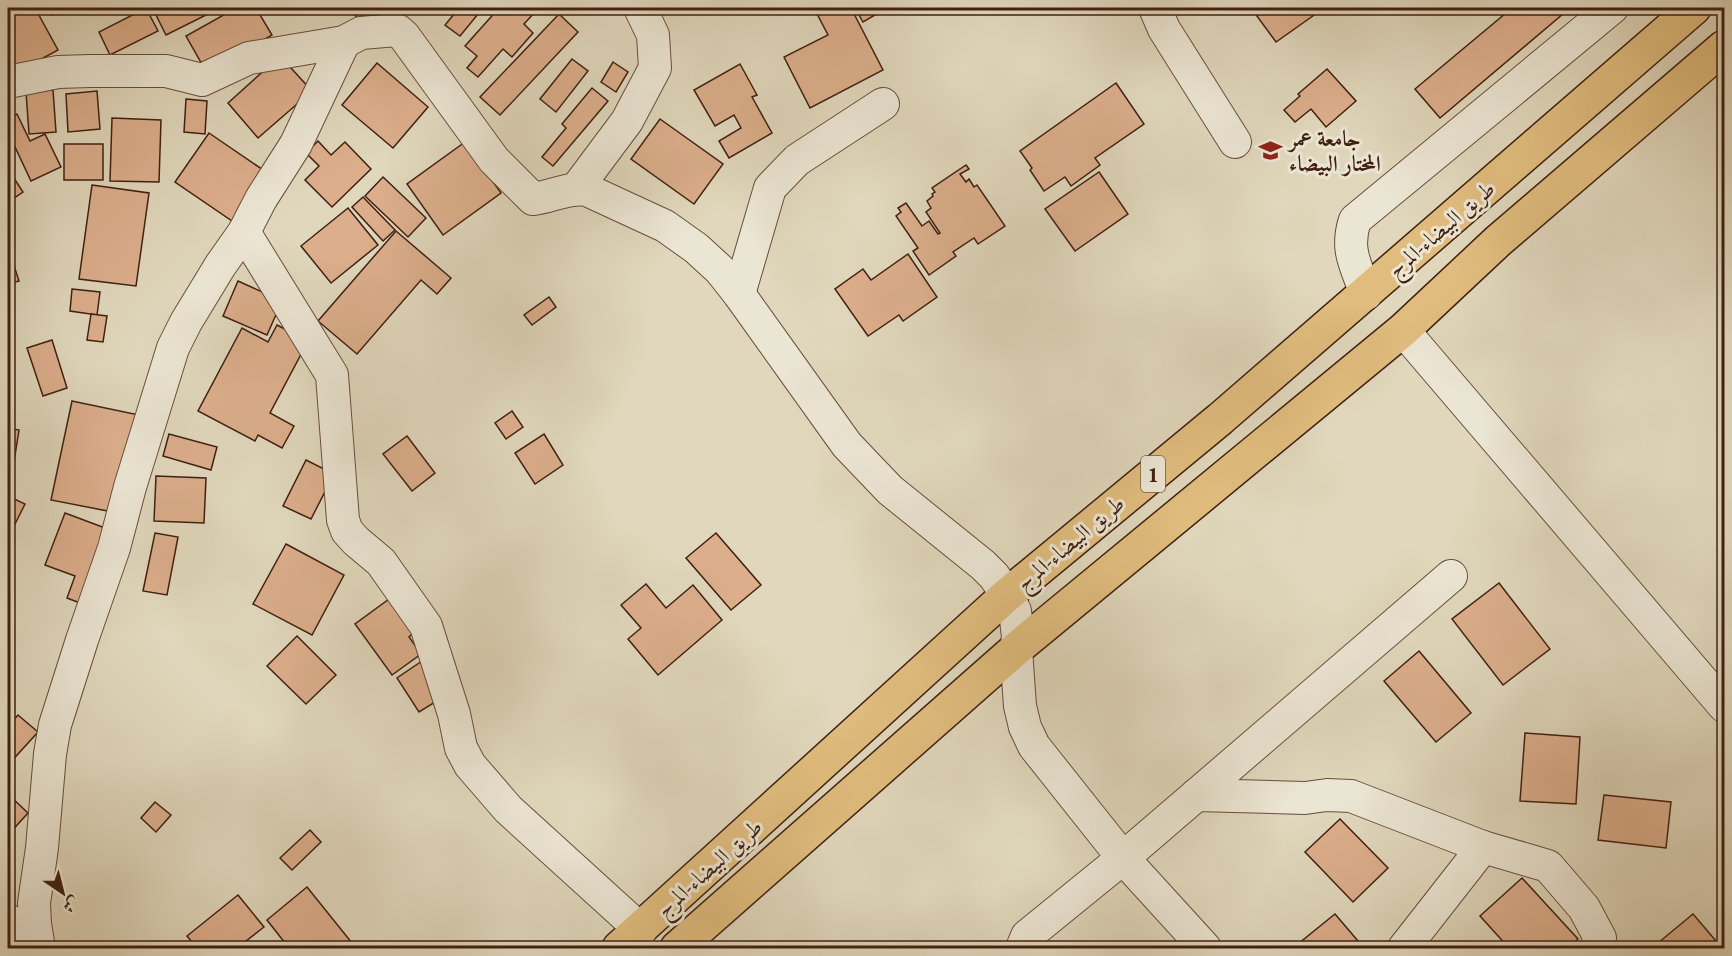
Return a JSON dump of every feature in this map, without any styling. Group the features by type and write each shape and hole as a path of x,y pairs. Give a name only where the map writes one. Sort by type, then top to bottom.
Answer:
{"highway":[{"name":"طريق البيضاء-المرج","path":"630,939 1007,595 1220,420 1694,8"},
{"name":"طريق البيضاء-المرج","path":"676,948 1016,649 1403,330 1507,233 1725,47"}],"street":[{"path":"578,188 627,121 655,68 653,34 640,8"},
{"path":"1155,8 1164,28 1234,142"},
{"path":"1366,294 1350,250 1350,235 1355,220 1612,8"},
{"path":"8,82 58,72 90,71 166,71 202,80 249,58 344,42 361,33 401,19 404,36 494,160 533,199 578,188 587,190 664,226 696,248 720,270 739,294 847,445 890,490 994,576 1015,611 1020,706 1025,727 1034,746 1123,858 1205,948"},
{"path":"39,948 34,903 55,725 110,559 173,348 186,322 244,232 261,198 296,144 344,42"},
{"path":"739,294 770,188 797,160 883,104"},
{"path":"244,232 332,375 343,520 347,531 356,541 381,562 426,626 454,714 464,756 508,809 630,939"},
{"path":"1403,330 1725,706"},
{"path":"1023,948 1027,936 1123,858 1451,576"},
{"path":"1196,795 1305,798 1328,795 1351,796 1483,847 1548,866 1584,908 1599,938 1596,948"},
{"path":"1404,948 1483,847"},
{"path":"8,920 28,948"}],"building":[{"path":"8,8 35,8 58,50 12,75 8,67"},
{"path":"48,8 66,8 51,15"},
{"path":"146,8 158,31 110,55 99,32"},
{"path":"160,8 220,8 166,35 154,11"},
{"path":"236,8 256,8 272,35 207,73 186,36"},
{"path":"349,8 371,8 358,19"},
{"path":"459,8 483,8 460,36 445,25"},
{"path":"499,8 531,8 536,11 524,24 533,33 512,57 503,49 478,77 467,68 477,56 465,46"},
{"path":"814,8 851,8 883,70 810,108 784,57 828,35"},
{"path":"855,8 887,8 863,22"},
{"path":"1251,8 1324,8 1276,42"},
{"path":"1512,8 1570,8 1440,118 1415,89"},
{"path":"559,14 578,32 500,115 480,97"},
{"path":"280,56 312,91 258,138 228,103"},
{"path":"572,59 588,71 556,112 540,99"},
{"path":"613,62 628,72 616,92 601,82"},
{"path":"377,63 428,107 393,148 342,105"},
{"path":"740,64 757,95 752,97 772,133 729,158 719,141 741,128 734,115 715,126 694,90"},
{"path":"1327,69 1356,101 1326,127 1311,109 1295,122 1284,110 1300,96 1298,94"},
{"path":"1116,83 1144,124 1095,158 1100,165 1071,186 1065,177 1044,191 1020,151"},
{"path":"592,88 608,101 553,166 542,157 566,128 562,124"},
{"path":"53,90 56,132 29,134 26,92"},
{"path":"97,91 100,129 68,132 66,94"},
{"path":"186,99 207,101 205,134 184,132"},
{"path":"17,114 30,141 45,134 61,167 31,181 8,132 8,119"},
{"path":"112,118 161,120 159,182 110,181"},
{"path":"660,119 723,164 694,204 631,159"},
{"path":"209,133 269,174 235,223 175,182"},
{"path":"318,141 331,155 345,142 371,169 332,207 305,180 319,166 306,153"},
{"path":"465,142 501,193 443,235 407,184"},
{"path":"64,144 103,144 103,180 64,180"},
{"path":"966,165 969,169 960,174 966,182 969,179 974,187 977,185 1005,226 978,244 974,238 953,252 956,256 929,275 913,251 918,248 896,216 901,212 898,208 906,203 922,226 929,221 938,234 940,233 926,212 931,208 927,201 935,192 932,188"},
{"path":"8,169 23,192 8,202"},
{"path":"1099,172 1128,214 1075,251 1045,209"},
{"path":"383,177 426,218 408,237 365,196"},
{"path":"92,185 149,193 136,286 79,279"},
{"path":"363,197 395,230 383,241 352,207"},
{"path":"348,208 378,245 331,283 301,246"},
{"path":"396,231 451,278 437,294 421,280 357,354 318,321"},
{"path":"8,247 19,281 8,284"},
{"path":"908,254 937,297 903,321 899,315 868,336 835,289 863,269 871,280"},
{"path":"238,281 282,301 267,335 223,316"},
{"path":"72,289 100,292 97,315 70,311"},
{"path":"549,297 556,307 532,325 524,315"},
{"path":"91,314 107,316 103,342 87,340"},
{"path":"277,325 308,341 270,413 294,426 282,448 258,435 255,441 198,411 242,328 268,342"},
{"path":"52,340 67,388 43,396 27,348"},
{"path":"72,401 139,415 118,513 51,500"},
{"path":"512,411 523,427 506,439 495,423"},
{"path":"8,428 19,430 14,462 8,461"},
{"path":"169,434 217,447 211,470 163,456"},
{"path":"544,434 563,465 535,484 515,453"},
{"path":"407,436 435,473 412,491 383,454"},
{"path":"306,460 334,474 311,519 283,506"},
{"path":"156,476 206,478 204,523 154,521"},
{"path":"8,496 25,504 8,538"},
{"path":"65,513 113,531 85,605 67,598 75,576 45,565"},
{"path":"155,533 178,537 167,595 143,591"},
{"path":"716,533 761,585 731,610 686,558"},
{"path":"286,544 344,575 312,635 253,604"},
{"path":"1499,583 1550,649 1503,685 1452,619"},
{"path":"646,584 666,608 693,585 722,620 658,675 628,639 641,628 621,605"},
{"path":"396,594 420,628 409,637 421,654 392,675 355,624"},
{"path":"297,636 336,675 306,704 267,666"},
{"path":"1419,651 1471,713 1436,742 1384,681"},
{"path":"422,661 445,696 419,712 397,678"},
{"path":"18,715 38,732 8,765 8,726"},
{"path":"1525,733 1580,737 1576,804 1520,801"},
{"path":"1604,795 1671,802 1666,848 1598,840"},
{"path":"8,796 28,813 8,835"},
{"path":"155,802 171,815 156,832 141,818"},
{"path":"1340,819 1388,868 1353,902 1305,852"},
{"path":"310,830 321,842 292,870 280,858"},
{"path":"1522,878 1578,939 1567,948 1509,948 1480,916"},
{"path":"307,887 356,948 289,948 267,920"},
{"path":"238,895 264,927 237,948 197,948 187,936"},
{"path":"1335,914 1364,948 1293,948"},
{"path":"1693,914 1722,948 1652,948"}],"place":[{"name":"جامعة عمر المختار البيضاء","path":"1271,151"}]}
